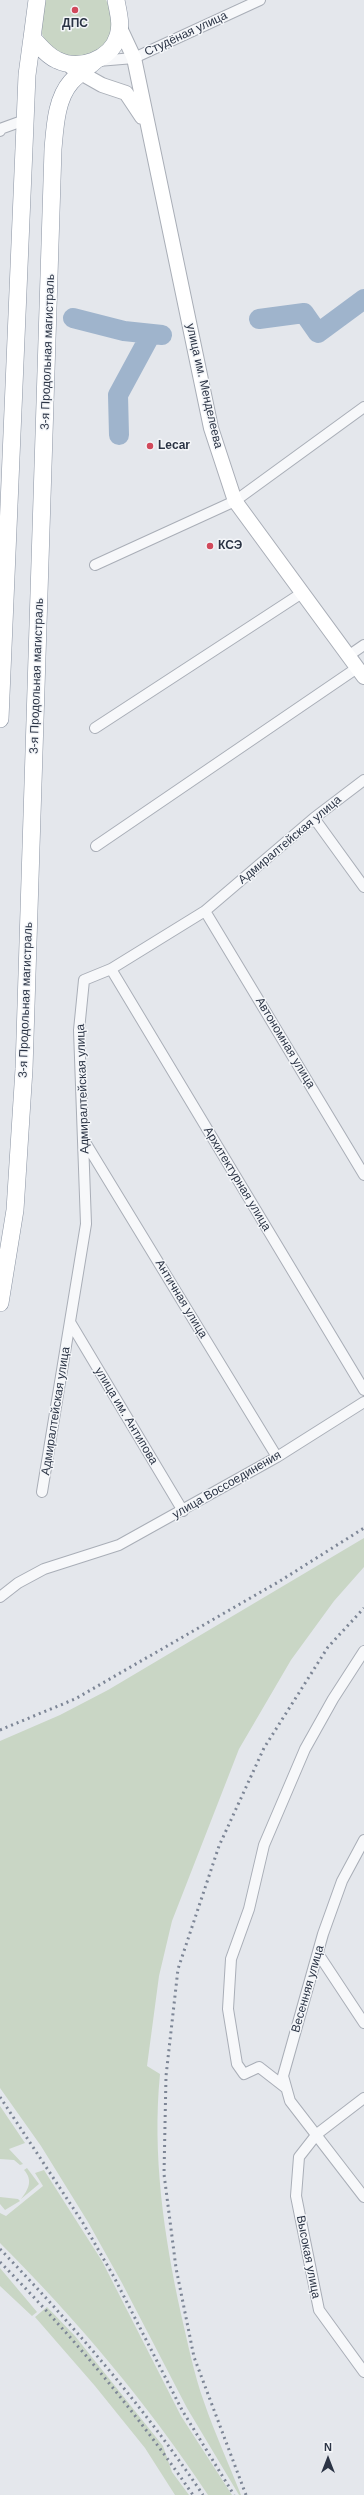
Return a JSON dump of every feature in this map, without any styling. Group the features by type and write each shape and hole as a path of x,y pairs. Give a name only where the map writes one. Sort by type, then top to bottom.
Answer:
{"highway":[{"path":"0,719 25,120 37,0"},
{"name":"3-я Продольная магистраль","path":"0,1303 15,1210 24,1069 53,149 56,122 62,98 70,82 113,46 118,38 120,28 116,0"},
{"path":"32,38 53,58 63,63"},
{"name":"3-я Продольная магистраль","path":"63,63 74,65 95,61"}],"main road":[{"name":"улица им. Менделеева","path":"120,28 134,58 211,428 235,501 360,673"},
{"path":"63,63 102,85 126,93 147,126"}],"street":[{"name":"Студёная улица","path":"134,58 260,0"},
{"path":"95,61 134,58"},
{"path":"0,131 0,129 25,120"},
{"path":"95,565 235,501 364,407"},
{"path":"95,728 302,593"},
{"path":"348,656 364,645"},
{"path":"96,846 360,673"},
{"name":"Адмиралтейская улица","path":"42,1492 86,1224 85,1142 79,1030 84,980 111,969 205,911 314,818 364,780"},
{"path":"314,818 364,887"},
{"name":"Автономная улица","path":"205,911 364,1175"},
{"name":"Архитектурная улица","path":"111,969 364,1390"},
{"name":"Античная улица","path":"85,1142 277,1457"},
{"name":"улица им. Антипова","path":"70,1322 182,1511"},
{"name":"улица Воссоединения","path":"0,1597 18,1583 44,1569 85,1558 119,1545 277,1457 364,1402"},
{"path":"286,2088 258,2067 244,2074 237,2064 228,2009 231,1959 250,1909 264,1845 305,1749 332,1699 364,1652"},
{"name":"Весенняя улица","path":"364,1840 342,1882 323,1934 319,1955 289,2051 283,2076 290,2101 317,2134 364,2197"},
{"path":"319,1955 364,2023"},
{"name":"Высокая улица","path":"364,2098 317,2134 299,2157 297,2203 319,2310 364,2372"}],"green space":[{"path":"46,0 106,0 113,18 110,38 100,50 86,56 70,56 55,50 45,39 40,22"},
{"path":"364,1538 364,1567 334,1601 291,1660 239,1749 172,1921 159,1976 147,2066 160,2074 158,2135 161,2195 169,2255 181,2314 200,2391 241,2495 239,2495 187,2408 122,2283 88,2222 41,2146 0,2088 0,1741 60,1715 108,1690"},
{"path":"0,2106 25,2143 9,2149 23,2164 20,2165 14,2160 0,2159"},
{"path":"27,2168 39,2184 21,2199 29,2184 27,2174 24,2170"},
{"path":"44,2170 102,2261 181,2416 232,2495 208,2495 161,2428 110,2364 57,2302 0,2243 0,2213 6,2216 43,2186 35,2173"},
{"path":"0,2197 18,2199 20,2201 5,2210 0,2204"},
{"path":"0,2268 37,2312 32,2316 0,2286"},
{"path":"47,2307 75,2336 163,2446 172,2472 189,2495 175,2495 145,2448 95,2386 35,2317"}],"waterway":[{"path":"259,319 304,313 318,333 364,299"},
{"path":"73,318 124,331 162,335"},
{"path":"119,435 118,395 151,334"}],"railway":[{"path":"0,1730 75,1699 280,1581 364,1528"},
{"path":"246,2495 194,2357 176,2268 164,2174 166,2076 178,1969 219,1846 264,1748 328,1647 364,1608"},
{"path":"0,2097 83,2223 114,2277 182,2410 234,2495"},
{"path":"0,2249 55,2308 107,2368 157,2430 203,2495"},
{"path":"0,2262 52,2317 102,2374 172,2464 193,2495"}],"place":[{"name":"ДПС","path":"75,10"},
{"name":"Lecar","path":"150,446"},
{"name":"КСЭ","path":"210,546"}]}
